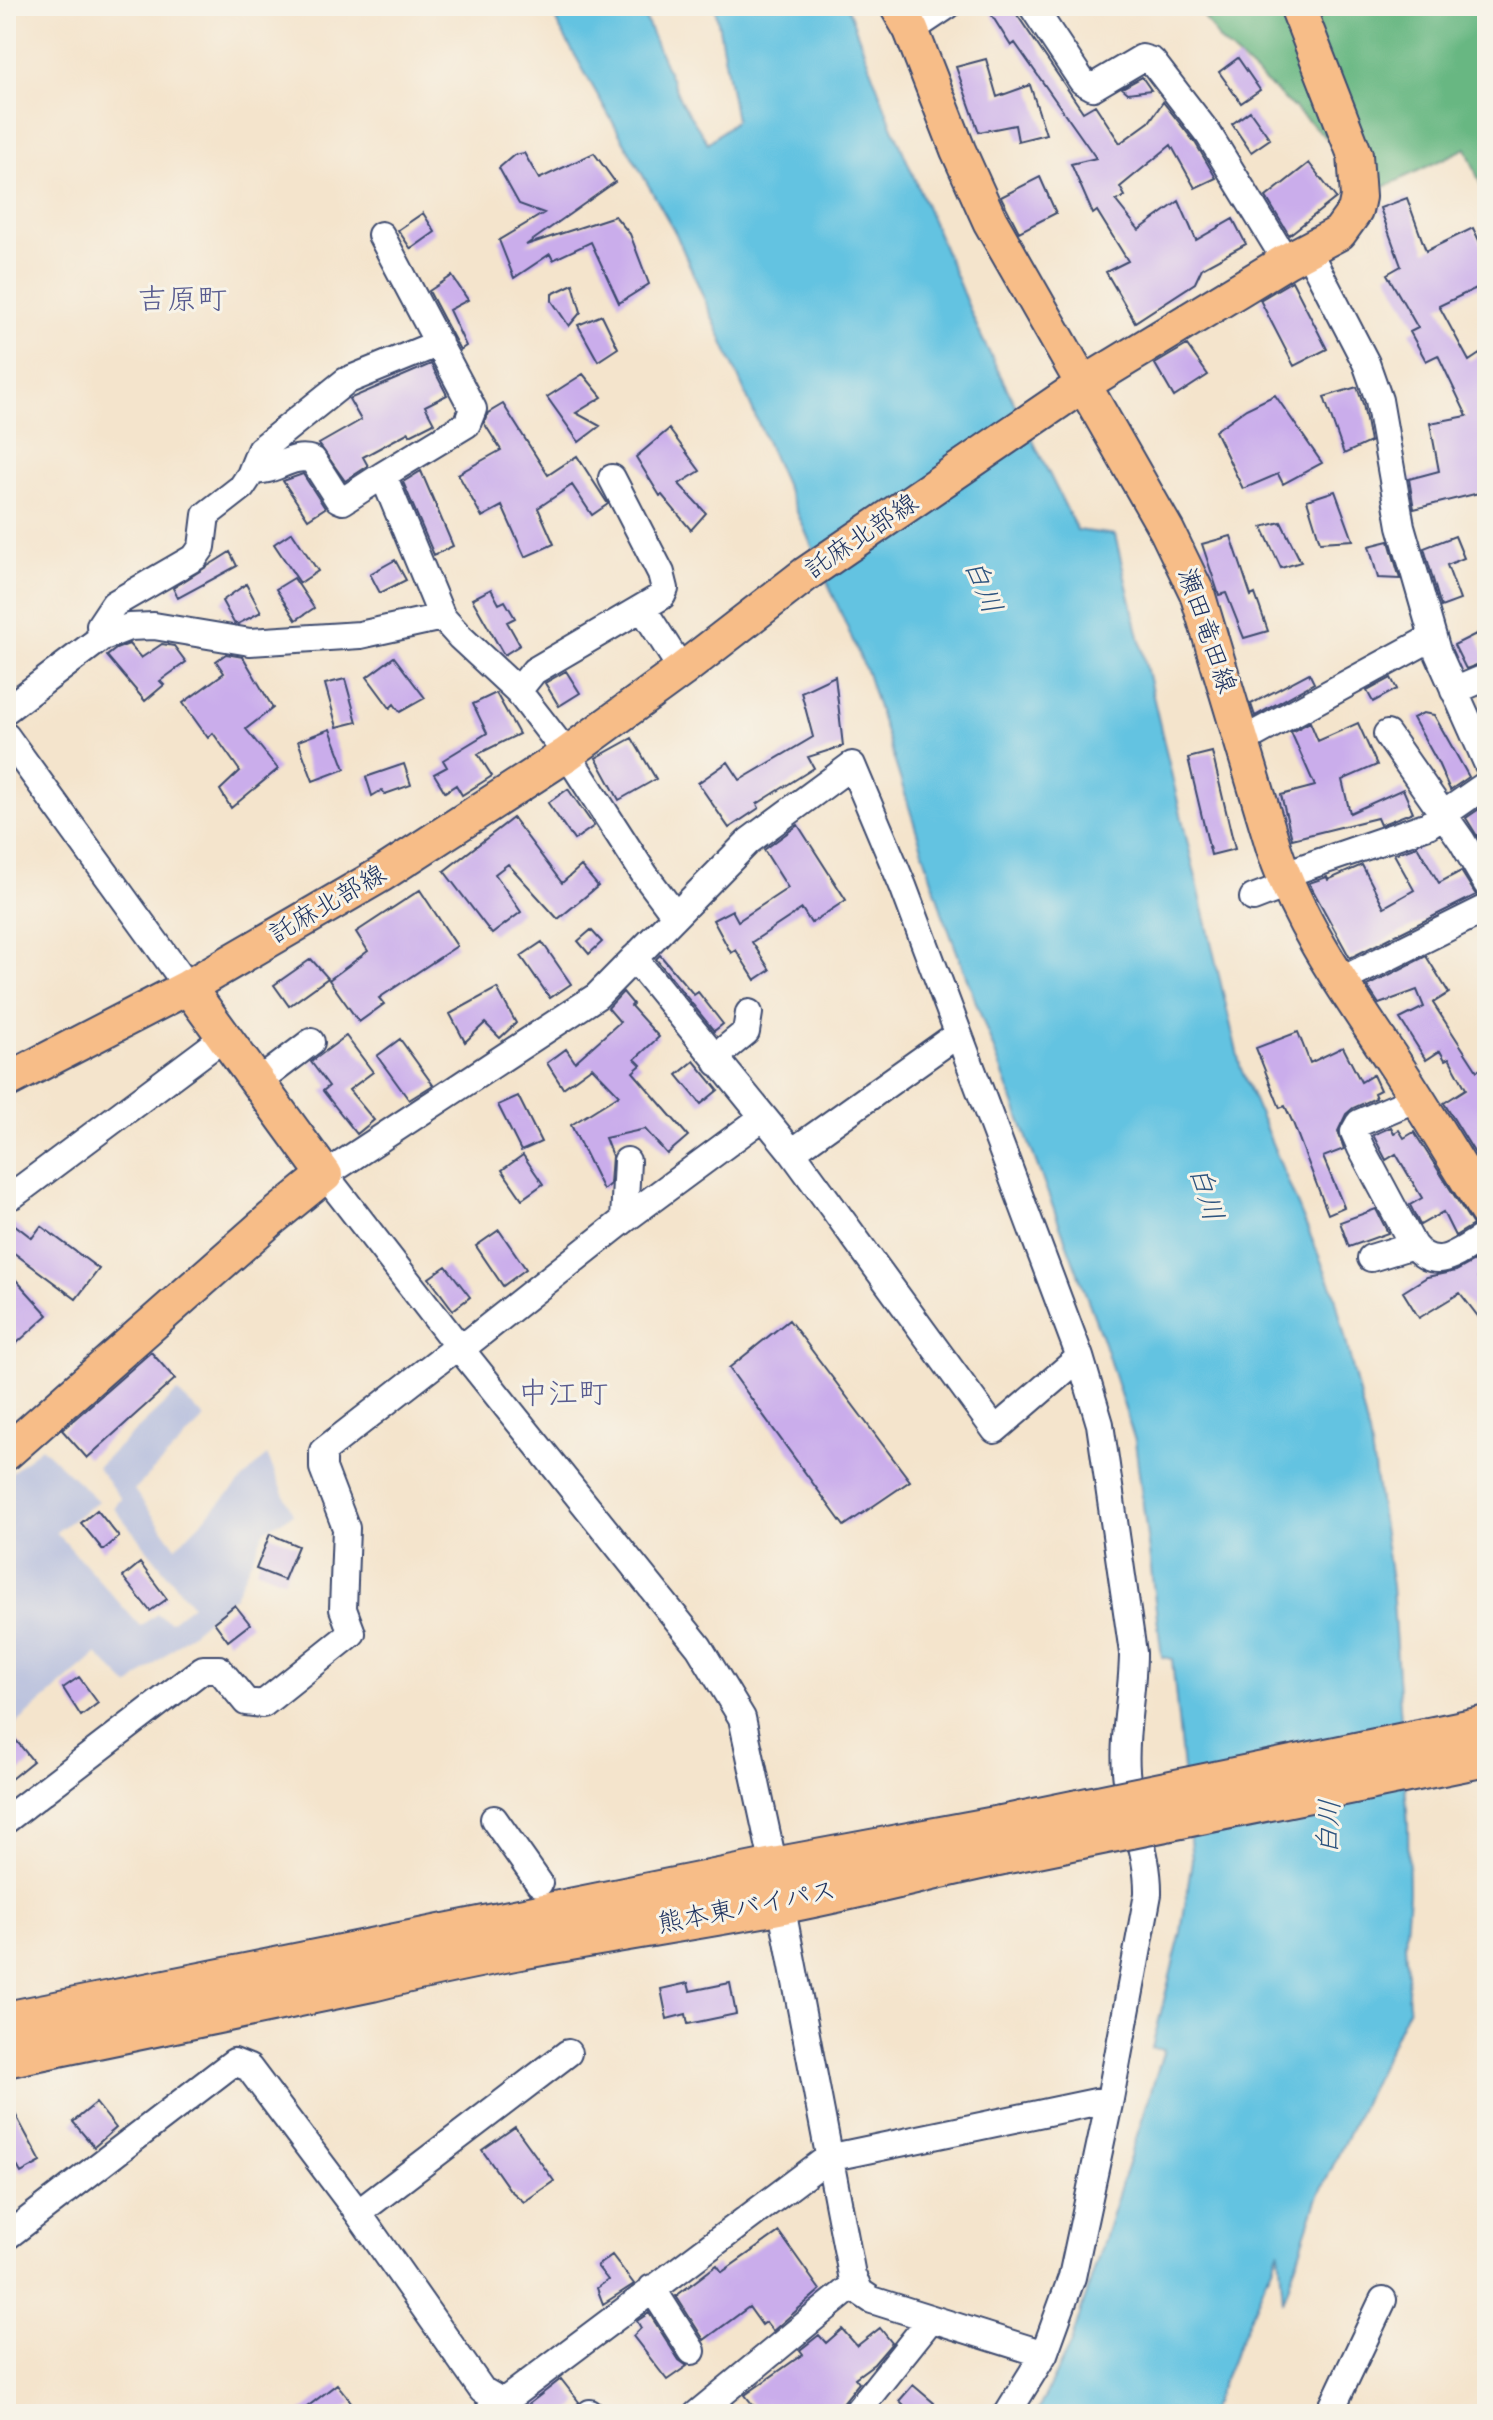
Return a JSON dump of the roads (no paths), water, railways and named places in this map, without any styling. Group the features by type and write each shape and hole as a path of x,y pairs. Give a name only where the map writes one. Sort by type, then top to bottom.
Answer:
{"highway":[{"name":"熊本東バイパス","path":"6,2058 440,1966 781,1904 1002,1840 1487,1725"},
{"name":"熊本東バイパス","path":"6,2021 774,1867 1002,1840 1487,1757"}],"main road":[{"name":"託麻北部線","path":"6,1081 188,987 382,874 567,754 806,574 1084,384 1339,233 1355,211 1359,183 1355,155 1297,6"},
{"name":"瀬田竜田線","path":"904,18 990,221 1167,531 1197,593 1285,880 1317,945 1487,1212"},
{"path":"10,1442 325,1175 188,987"}],"street":[{"path":"904,18 947,6"},
{"path":"1032,6 1082,81 1093,87 1142,58 1152,61 1297,256 1366,363 1379,400 1401,526 1433,637 1487,763"},
{"path":"252,470 267,471 293,459 308,458 313,460 338,499 343,501 467,424 473,409 381,235"},
{"path":"101,638 100,625 114,604 195,557 202,547 206,515 242,487 260,450 346,381 439,343"},
{"path":"383,475 442,617 518,691 567,754 645,875 675,915"},
{"path":"518,691 534,671 662,596 664,581 612,478"},
{"path":"643,609 682,670"},
{"path":"6,710 101,638 129,627 154,626 250,642 315,640 360,635 442,617"},
{"path":"1242,741 1433,637"},
{"path":"1454,691 1487,677"},
{"path":"1387,734 1462,841 1487,884"},
{"path":"6,736 188,987"},
{"path":"1007,2414 1044,2354 1072,2277 1110,2099 1148,1894 1148,1870 1126,1772 1133,1653 1100,1424 1080,1357 903,886 852,765 749,841 597,996 325,1175 699,1647 742,1718 774,1867 852,2275 860,2292 872,2300 1044,2354"},
{"path":"1253,898 1285,880 1428,825 1487,784"},
{"path":"1340,981 1487,908"},
{"path":"634,958 792,1152 995,1430 1080,1357"},
{"path":"718,1063 724,1050 746,1032 749,1013"},
{"path":"6,1190 13,1195 223,1038"},
{"path":"792,1152 948,1041"},
{"path":"257,1083 311,1042"},
{"path":"1417,1098 1359,1123 1354,1132 1413,1245 1425,1258 1437,1260 1487,1235"},
{"path":"6,1820 203,1669 219,1669 246,1702 263,1704 352,1633 343,1609 346,1528 323,1468 323,1451 762,1118"},
{"path":"624,1220 627,1161"},
{"path":"1371,1258 1413,1245"},
{"path":"494,1819 539,1883"},
{"path":"358,2213 568,2053"},
{"path":"6,2237 234,2062 249,2068 358,2213 494,2408 660,2301 828,2158 1110,2099"},
{"path":"697,2414 856,2283"},
{"path":"1329,2414 1383,2300"},
{"path":"660,2301 688,2344"},
{"path":"855,2414 931,2319"}],"water":[{"name":"白川","path":"551,6 640,6 681,102 708,143 736,120 715,6 847,6 891,123 981,336 1077,530 1115,535 1241,1069 1334,1292 1369,1435 1392,1586 1408,1826 1409,1893 1405,1944 1409,2007 1318,2197 1283,2302 1279,2250 1209,2414 1036,2414 1071,2343 1164,2050 1152,2048 1181,1932 1192,1860 1172,1659 1162,1657 1135,1441 1103,1340 942,912 867,673 676,234 558,25"}],"district":[{"name":"吉原町","path":"182,300"},
{"name":"中江町","path":"563,1394"}]}
